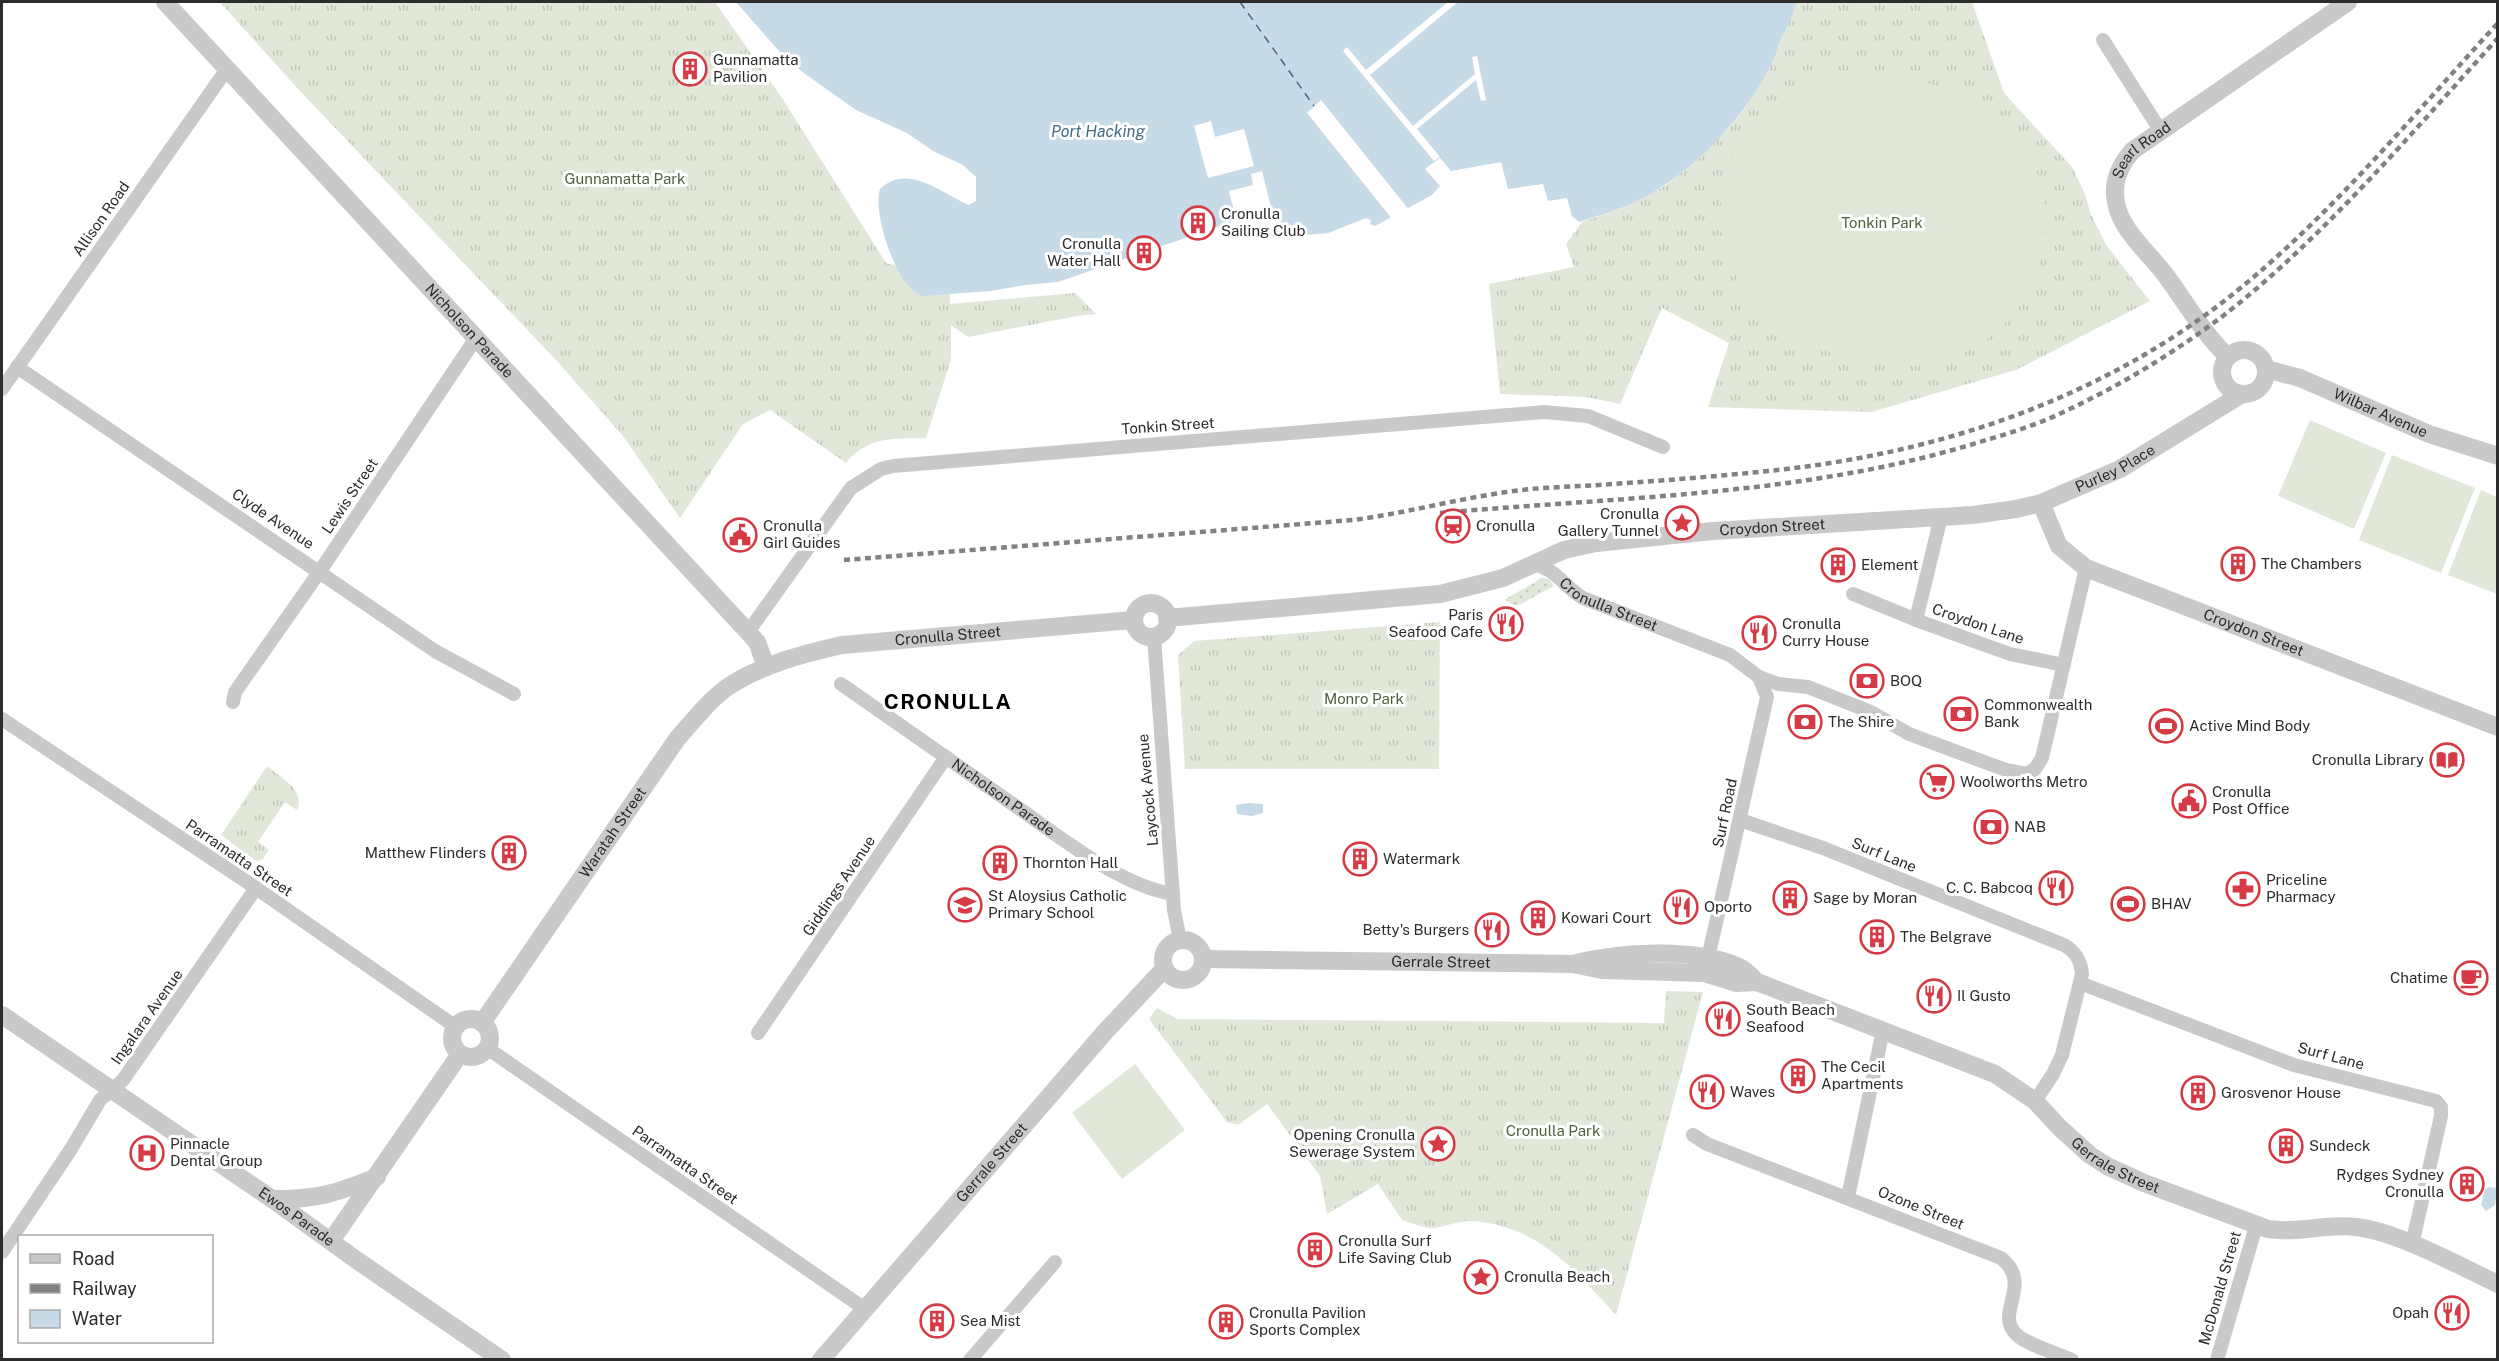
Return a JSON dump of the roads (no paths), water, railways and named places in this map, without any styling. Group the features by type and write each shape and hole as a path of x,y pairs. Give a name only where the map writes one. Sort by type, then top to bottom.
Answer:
{"street":[{"name":"Nicholson Parade","path":"165,2 748,632 757,642 766,667"},
{"name":"Searl Road","path":"2228,357 2205,332 2164,272 2124,223 2115,200 2116,180 2132,151 2348,2"},
{"path":"2103,40 2160,130"},
{"name":"Allison Road","path":"2,389 227,69"},
{"name":"Lewis Street","path":"233,702 235,692 320,571 476,338"},
{"path":"2247,350 2260,357 2266,369 2265,379 2260,387 2252,393 2242,394 2232,391 2225,384 2222,370 2228,357 2233,352 2247,350"},
{"name":"Clyde Avenue","path":"17,367 435,651 514,694"},
{"name":"Wilbar Avenue","path":"2266,369 2300,378 2429,434 2498,456"},
{"name":"Purley Place","path":"2207,416 2225,384"},
{"name":"Purley Place","path":"2016,509 2041,503 2120,469 2242,394"},
{"name":"Tonkin Street","path":"748,632 851,488 881,469 893,466 1544,412 1588,416 1663,447"},
{"name":"Croydon Street","path":"2041,503 2059,546 2086,568 2498,727"},
{"name":"Croydon Street","path":"1533,564 1564,550 1596,543 1736,530 1972,515 2016,509"},
{"name":"Croydon Lane","path":"1916,620 1941,517"},
{"path":"1167,618 1440,594 1494,581 1533,564"},
{"name":"Cronulla Street","path":"1533,564 1554,571 1569,589 1583,598 1730,655 1759,677 1778,684 1808,687 1871,712 1909,734 2006,770 2027,774 2032,772 2042,758 2064,664"},
{"path":"2064,664 2086,568"},
{"name":"Croydon Lane","path":"1853,594 2010,654 2064,664"},
{"path":"1146,604 1162,608 1167,618 1163,632 1154,637 1140,633 1133,620 1137,610 1146,604"},
{"name":"Cronulla Street","path":"766,667 842,645 1133,620"},
{"name":"Laycock Avenue","path":"1154,637 1173,894 1180,940"},
{"name":"Waratah Street","path":"482,1023 677,739 702,710 729,687 766,667"},
{"name":"Surf Road","path":"1707,965 1767,697 1759,677"},
{"name":"Nicholson Parade","path":"841,684 1050,830 1127,880 1142,887 1173,894"},
{"name":"Parramatta Street","path":"2,719 256,888 456,1027"},
{"name":"Giddings Avenue","path":"758,1033 946,757"},
{"name":"Surf Lane","path":"1740,820 1823,848 2064,945 2077,956 2081,967 2080,983 2294,1065 2436,1101 2441,1107 2441,1116 2412,1245"},
{"name":"Ingalara Avenue","path":"2,1252 71,1149 99,1100 126,1076 256,888"},
{"path":"1180,940 1196,945 1203,959 1200,971 1192,979 1186,981 1173,978 1164,969 1165,950 1169,945 1180,940"},
{"name":"Gerrale Street","path":"1203,959 1573,964 1603,956 1622,955 1742,968 1757,982 1995,1074 2035,1101 2090,1155 2107,1166 2144,1183 2256,1226 2289,1231 2356,1227 2412,1245 2498,1284"},
{"name":"Gerrale Street","path":"821,1359 1104,1034 1164,969"},
{"path":"2035,1101 2053,1074 2062,1055 2080,983"},
{"name":"Ewos Parade","path":"2,1016 272,1199 502,1359"},
{"path":"471,1019 482,1023 489,1032 488,1048 472,1058 460,1054 453,1045 453,1033 456,1027 465,1020 471,1019"},
{"path":"1848,1197 1883,1030"},
{"name":"Parramatta Street","path":"488,1048 865,1309"},
{"path":"331,1241 460,1054"},
{"name":"Ozone Street","path":"1693,1135 1707,1144 2001,1258 2013,1270 2016,1277 2009,1318 2011,1328 2018,1336 2072,1359"},
{"path":"272,1199 299,1200 322,1197 376,1177"},
{"name":"McDonald Street","path":"2217,1359 2256,1226"},
{"path":"970,1359 1055,1262"}],"water":[{"name":"Port Hacking","path":"736,2 1797,2 1760,85 1733,123 1700,158 1682,173 1620,209 1579,222 1572,216 1567,198 1548,201 1543,184 1508,189 1501,162 1451,171 1440,158 1425,169 1440,186 1432,195 1375,226 1370,224 1371,220 1366,218 1328,233 1306,235 1294,233 1269,217 1249,216 1058,282 991,291 923,296 913,291 904,280 889,249 880,215 878,200 880,189 891,181 913,179 937,188 969,205 976,201 976,177 963,165 933,151 907,133 856,110 801,71 779,51"},
{"path":"1263,804 1263,813 1252,816 1237,814 1236,805"},
{"path":"2497,1188 2495,1205 2486,1211 2481,1205 2485,1189"}],"railway":[{"path":"844,560 1353,520 1474,497 1525,490 1705,477 1832,463 1894,451 1956,435 2017,415 2075,391 2132,362 2186,328 2238,290 2273,260 2340,195 2498,23"},
{"path":"1440,513 1707,492 1840,475 1905,462 1970,445 2025,428 2057,415 2153,364 2200,333 2243,300 2278,270 2343,207 2498,38"}],"place":[{"name":"Gunnamatta Pavilion","path":"690,69"},
{"name":"Cronulla Sailing Club","path":"1198,223"},
{"name":"Cronulla Water Hall","path":"1144,253"},
{"name":"Cronulla Gallery Tunnel","path":"1682,523"},
{"name":"Cronulla","path":"1453,526"},
{"name":"Cronulla Girl Guides","path":"740,535"},
{"name":"The Chambers","path":"2238,564"},
{"name":"Element","path":"1838,565"},
{"name":"Paris Seafood Cafe","path":"1506,624"},
{"name":"Cronulla Curry House","path":"1759,633"},
{"name":"BOQ","path":"1867,681"},
{"name":"Commonwealth Bank","path":"1961,714"},
{"name":"The Shire","path":"1805,722"},
{"name":"Active Mind Body","path":"2166,726"},
{"name":"Cronulla Library","path":"2447,760"},
{"name":"Woolworths Metro","path":"1937,782"},
{"name":"Cronulla Post Office","path":"2189,801"},
{"name":"NAB","path":"1991,827"},
{"name":"Matthew Flinders","path":"509,853"},
{"name":"Watermark","path":"1360,859"},
{"name":"Thornton Hall","path":"1000,863"},
{"name":"C. C. Babcoq","path":"2056,888"},
{"name":"Priceline Pharmacy","path":"2243,889"},
{"name":"Sage by Moran","path":"1790,898"},
{"name":"BHAV","path":"2128,904"},
{"name":"St Aloysius Catholic Primary School","path":"965,905"},
{"name":"Oporto","path":"1681,907"},
{"name":"Kowari Court","path":"1538,918"},
{"name":"Betty's Burgers","path":"1492,930"},
{"name":"The Belgrave","path":"1877,937"},
{"name":"Chatime","path":"2471,978"},
{"name":"Il Gusto","path":"1934,996"},
{"name":"South Beach Seafood","path":"1723,1019"},
{"name":"The Cecil Apartments","path":"1798,1076"},
{"name":"Waves","path":"1707,1092"},
{"name":"Grosvenor House","path":"2198,1093"},
{"name":"Opening Cronulla Sewerage System","path":"1438,1144"},
{"name":"Sundeck","path":"2286,1146"},
{"name":"Pinnacle Dental Group","path":"147,1153"},
{"name":"Rydges Sydney Cronulla","path":"2467,1184"},
{"name":"Cronulla Surf Life Saving Club","path":"1315,1250"},
{"name":"Cronulla Beach","path":"1481,1277"},
{"name":"Opah","path":"2452,1313"},
{"name":"Sea Mist","path":"937,1321"},
{"name":"Cronulla Pavilion Sports Complex","path":"1226,1322"}],"district":[{"name":"CRONULLA","path":"948,702"}],"park label":[{"name":"Gunnamatta Park","path":"625,179"},
{"name":"Tonkin Park","path":"1882,223"},
{"name":"Monro Park","path":"1364,699"},
{"name":"Cronulla Park","path":"1553,1131"}]}
